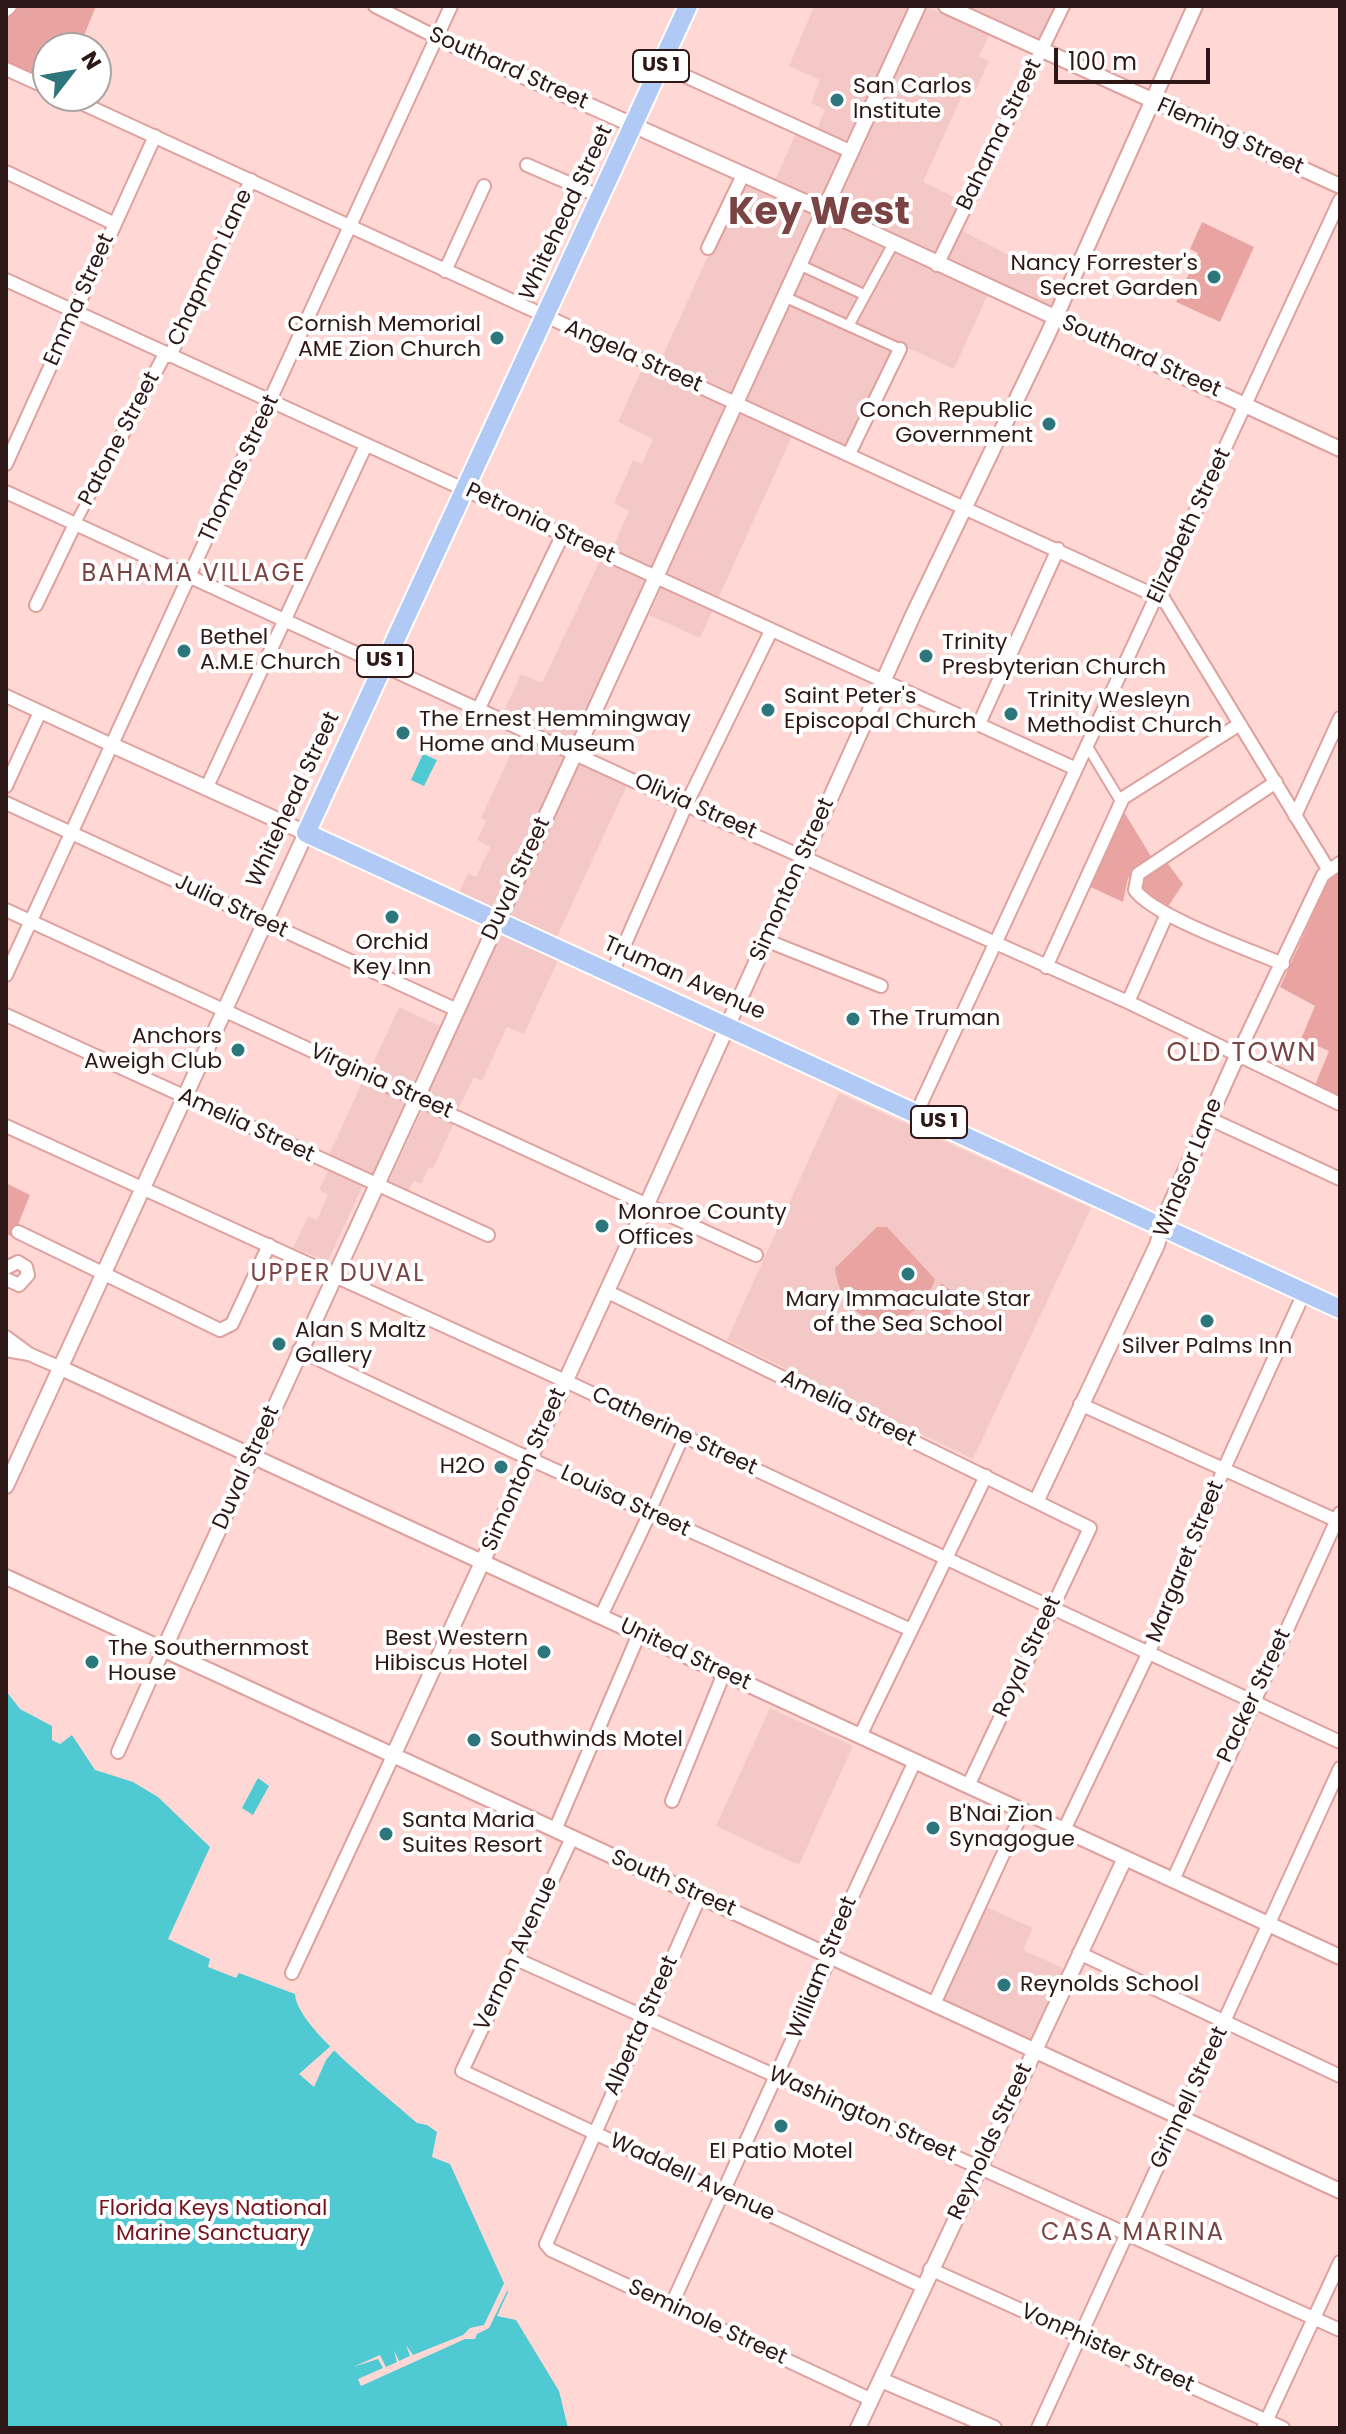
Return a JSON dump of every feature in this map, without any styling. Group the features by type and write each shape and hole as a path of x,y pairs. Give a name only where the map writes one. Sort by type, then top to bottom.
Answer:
{"main road":[{"name":"Whitehead Street","path":"306,833 688,6"},
{"name":"Truman Avenue","path":"306,833 1340,1309"}],"street":[{"name":"Southard Street","path":"375,6 436,37 1340,449"},
{"name":"Thomas Street","path":"6,975 114,746 451,6"},
{"name":"Duval Street","path":"118,1752 299,1350 918,6"},
{"name":"Fleming Street","path":"946,6 1340,186"},
{"name":"Bahama Street","path":"937,265 1063,6"},
{"name":"Simonton Street","path":"292,1973 483,1563 964,505 1055,318 1195,6"},
{"path":"661,65 852,152"},
{"path":"6,69 32,81"},
{"name":"Angela Street","path":"102,112 350,225 544,318 1158,595"},
{"name":"Emma Street","path":"6,464 155,136"},
{"path":"527,165 601,197"},
{"path":"6,172 115,224"},
{"path":"708,248 743,175"},
{"name":"Chapman Lane","path":"167,355 251,180"},
{"path":"445,271 484,186"},
{"name":"Elizabeth Street","path":"917,1112 1340,200"},
{"path":"849,325 893,244"},
{"path":"800,265 865,295"},
{"name":"Petronia Street","path":"6,280 1074,768"},
{"path":"785,297 900,349 849,454"},
{"name":"Patone Street","path":"75,524 167,355"},
{"path":"206,789 288,619 366,445"},
{"name":"Olivia Street","path":"6,492 288,619 686,805 1128,1002 1340,1104"},
{"path":"36,605 75,524"},
{"path":"479,708 563,534"},
{"path":"979,724 1058,549"},
{"name":"Windsor Lane","path":"1037,1500 1163,1228 1237,1056 1334,866 1295,816 1158,595"},
{"path":"612,973 686,805 771,631"},
{"name":"Truman Avenue","path":"6,696 306,833"},
{"path":"6,786 40,712"},
{"path":"1295,816 1340,718"},
{"path":"1046,967 1123,798 1240,724"},
{"path":"1086,744 1121,802"},
{"path":"1276,782 1138,874 1135,890 1141,898 1167,914 1283,964"},
{"name":"Julia Street","path":"6,803 457,1010"},
{"name":"Whitehead Street","path":"6,1486 306,833"},
{"name":"Virginia Street","path":"6,910 756,1255"},
{"path":"1128,1002 1167,914"},
{"path":"765,940 881,986"},
{"name":"Amelia Street","path":"6,1015 488,1235"},
{"path":"1208,1118 1340,1179"},
{"name":"Catherine Street","path":"6,1126 943,1559 1052,1606 1340,1742"},
{"path":"18,1232 220,1330 232,1324 269,1245"},
{"path":"6,1268 18,1262 26,1267 28,1275 19,1285 6,1279"},
{"name":"Amelia Street","path":"606,1291 1090,1528"},
{"name":"Margaret Street","path":"1064,1830 1149,1652 1223,1471 1304,1293"},
{"name":"United Street","path":"6,1337 29,1354 1340,1957"},
{"name":"United Street","path":"6,1350 29,1354"},
{"name":"Louisa Street","path":"299,1350 530,1459 909,1629"},
{"path":"1080,1404 1223,1471 1339,1519"},
{"path":"601,1616 684,1437"},
{"path":"860,1736 909,1629 986,1476"},
{"name":"Packer Street","path":"1173,1880 1252,1699 1339,1519"},
{"name":"Royal Street","path":"968,1786 1090,1528"},
{"name":"South Street","path":"6,1577 1340,2191"},
{"path":"555,1830 639,1634"},
{"path":"672,1801 724,1673"},
{"name":"William Street","path":"671,2306 777,2077 827,1964 826,1953 915,1761"},
{"name":"Grinnell Street","path":"1038,2428 1340,1768"},
{"path":"934,2004 1023,1811"},
{"name":"Vernon Avenue","path":"462,2071 572,1838"},
{"name":"Reynolds Street","path":"858,2428 1125,1858"},
{"name":"Alberta Street","path":"546,2244 700,1896"},
{"path":"1079,1953 1340,2076"},
{"name":"Washington Street","path":"516,1959 1340,2330"},
{"name":"Waddell Avenue","path":"462,2071 922,2286"},
{"name":"Seminole Street","path":"546,2244 551,2250 872,2400"},
{"path":"1265,2424 1340,2262"},
{"name":"VonPhister Street","path":"930,2269 1265,2424 1283,2428"},
{"path":"881,2380 994,2428"}],"shaded area":[{"path":"6,6 96,6 85,32 32,32 32,73 13,64 6,73"},
{"path":"814,6 910,6 846,147 816,131 825,110 811,103 820,80 789,66"},
{"path":"924,6 990,33 979,56 989,61 976,90 966,87 923,182 963,201 938,257 832,209"},
{"path":"959,6 1060,6 1043,44"},
{"path":"797,131 844,153 821,203 774,182"},
{"path":"741,182 816,216 736,394 661,360"},
{"path":"827,221 988,294 954,369 899,344 850,448 746,400"},
{"name":"Nancy Forrester's Secret Garden","path":"1202,222 1254,247 1220,322 1176,302 1198,253 1190,249"},
{"path":"959,229 1062,283 1051,307 946,259"},
{"path":"644,365 730,405 655,571 611,551 629,511 614,503 633,460 642,464 653,439 618,422"},
{"path":"742,408 794,432 700,638 649,615"},
{"path":"602,556 649,578 572,745 503,713 521,674 542,683"},
{"path":"521,732 568,754 494,914 457,897 468,873 476,877 490,847 477,840 486,821 481,818"},
{"path":"581,758 629,781 555,941 507,919"},
{"path":"1121,807 1152,858 1128,878 1123,902 1082,883"},
{"path":"1166,861 1183,884 1167,908 1139,890 1140,878"},
{"path":"1340,869 1340,1097 1315,1085 1329,1051 1301,1039 1315,1006 1280,987 1330,877"},
{"path":"504,929 560,956 524,1034 507,1027 482,1081 474,1077 458,1109 427,1095"},
{"path":"399,1007 440,1026 411,1087 371,1068"},
{"path":"364,1078 408,1098 371,1177 328,1157"},
{"name":"Mary Immaculate Star of the Sea School","path":"839,1093 1091,1208 973,1459 727,1340"},
{"path":"423,1108 454,1123 433,1169 429,1167 421,1184 414,1181 406,1196 386,1188"},
{"path":"329,1169 363,1185 328,1261 293,1248 308,1216 317,1220 328,1195 319,1190"},
{"path":"6,1183 30,1195 13,1237 6,1234"},
{"path":"877,1227 887,1227 935,1279 925,1299 912,1313 896,1320 880,1321 864,1316 851,1306 840,1290 835,1268"},
{"path":"941,1283 957,1295 945,1326 930,1321"},
{"path":"770,1708 853,1746 799,1865 716,1826"},
{"name":"Reynolds School","path":"984,1906 1033,1928 1023,1950 1065,1969 1033,2041 942,2000"}],"water":[{"path":"423,754 437,760 424,786 411,780"},
{"name":"Florida Keys National Marine Sanctuary","path":"6,1691 20,1709 52,1726 52,1740 60,1744 72,1735 95,1770 133,1782 158,1797 210,1847 168,1939 210,1959 208,1967 236,1978 239,1973 295,1994 300,2009 327,2043 417,2123 437,2132 432,2157 450,2164 508,2292 497,2316 516,2320 559,2391 568,2428 6,2428"},
{"path":"258,1778 269,1786 253,1815 242,1808"}],"pier":[{"path":"333,2044 337,2047 326,2060 314,2087 299,2074"},
{"path":"507,2277 510,2285 489,2328 477,2334 475,2339 465,2339 361,2386 358,2379 383,2368 378,2359 353,2367 380,2355 386,2367 397,2362 394,2350 399,2361 410,2356 406,2345 413,2355 463,2335 470,2328 484,2325"}],"place":[{"name":"San Carlos Institute","path":"837,100"},
{"name":"Nancy Forrester's Secret Garden","path":"1214,277"},
{"name":"Cornish Memorial AME Zion Church","path":"497,338"},
{"name":"Conch Republic Government","path":"1049,424"},
{"name":"Bethel A.M.E Church","path":"184,651"},
{"name":"Trinity Presbyterian Church","path":"926,656"},
{"name":"Saint Peter's Episcopal Church","path":"768,710"},
{"name":"Trinity Wesleyn Methodist Church","path":"1011,714"},
{"name":"The Ernest Hemmingway Home and Museum","path":"403,733"},
{"name":"Orchid Key Inn","path":"392,917"},
{"name":"The Truman","path":"853,1019"},
{"name":"Anchors Aweigh Club","path":"238,1050"},
{"name":"Monroe County Offices","path":"602,1226"},
{"name":"Mary Immaculate Star of the Sea School","path":"908,1274"},
{"name":"Silver Palms Inn","path":"1207,1321"},
{"name":"Alan S Maltz Gallery","path":"279,1344"},
{"name":"H2O","path":"501,1467"},
{"name":"Best Western Hibiscus Hotel","path":"544,1652"},
{"name":"The Southernmost House","path":"92,1662"},
{"name":"Southwinds Motel","path":"474,1740"},
{"name":"B'Nai Zion Synagogue","path":"933,1828"},
{"name":"Santa Maria Suites Resort","path":"386,1834"},
{"name":"Reynolds School","path":"1004,1985"},
{"name":"El Patio Motel","path":"781,2126"}],"district":[{"name":"Key West","path":"819,214"},
{"name":"BAHAMA VILLAGE","path":"194,575"},
{"name":"OLD TOWN","path":"1242,1054"},
{"name":"UPPER DUVAL","path":"338,1275"},
{"name":"CASA MARINA","path":"1133,2234"}]}
